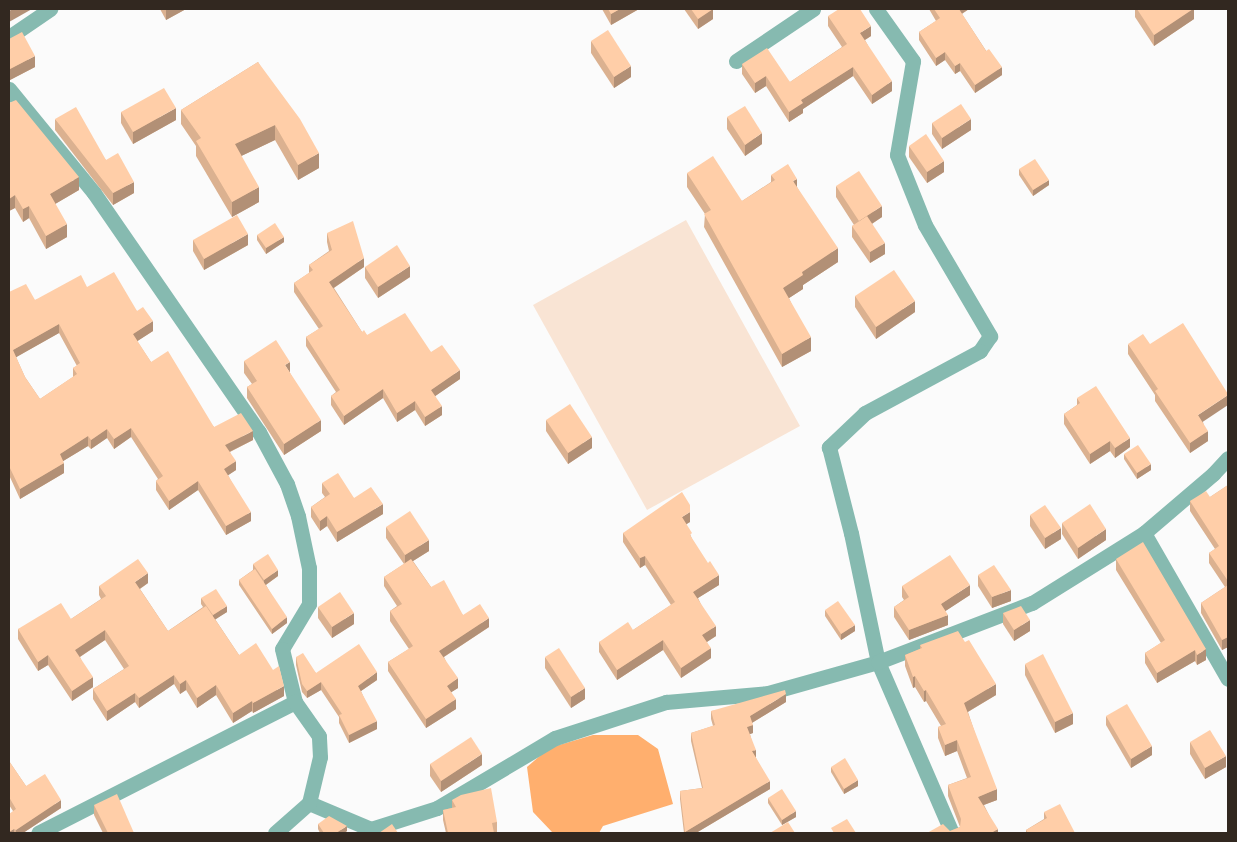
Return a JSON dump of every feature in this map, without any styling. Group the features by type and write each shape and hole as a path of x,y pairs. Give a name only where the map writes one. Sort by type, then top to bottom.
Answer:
{"street":[{"path":"9,37 50,9"},
{"path":"736,61 813,9"},
{"path":"876,9 913,61 897,155 925,225 990,336 980,351 865,413 828,447 851,533 878,662 952,833"},
{"path":"9,88 94,193 259,432 287,484 298,516 309,568 309,604 282,649 295,702 319,736 320,757 309,803 275,833"},
{"path":"309,803 371,830 437,808 555,738 666,702 768,693 878,662 1032,603 1144,533 1214,474 1228,458"},
{"path":"1144,533 1228,679"},
{"path":"38,833 295,702"}],"shaded area":[{"path":"686,220 800,426 647,510 533,305"},
{"path":"593,735 638,735 658,749 673,804 603,826 599,833 552,832 533,812 527,767 549,748"}],"building":[{"path":"608,9 620,9 611,14"},
{"path":"691,9 713,9 698,19"},
{"path":"839,9 860,9 871,26 860,33 892,81 872,95 853,67 801,100 803,103 789,112 766,76 755,83 742,64 767,48 790,82 847,44 828,16"},
{"path":"934,9 959,9 986,51 989,49 1002,67 975,85 960,63 955,66 945,52 936,58 919,32 940,18"},
{"path":"1137,9 1193,9 1154,35"},
{"path":"608,30 631,66 614,77 591,41"},
{"path":"22,32 35,56 10,69 9,39"},
{"path":"258,62 300,119 319,153 298,165 275,125 235,144 259,187 232,202 196,141 201,138 181,110"},
{"path":"164,88 176,108 133,132 121,112"},
{"path":"16,100 79,177 50,194 67,224 46,236 29,206 23,209 15,195 9,199 9,103"},
{"path":"961,104 971,119 942,138 932,123"},
{"path":"745,106 762,133 745,145 727,117"},
{"path":"76,107 106,160 118,153 134,182 113,193 55,119"},
{"path":"926,134 944,161 927,172 909,146"},
{"path":"713,156 742,201 775,180 771,175 788,164 797,179 793,181 838,248 802,272 803,275 783,288 811,337 782,354 704,214 711,210 687,173"},
{"path":"1035,159 1049,180 1033,190 1019,169"},
{"path":"859,171 882,206 859,221 836,186"},
{"path":"237,215 248,234 204,259 193,240"},
{"path":"867,216 885,243 870,252 852,226"},
{"path":"353,221 364,258 329,282 362,332 364,330 367,335 405,313 431,352 442,345 460,370 431,390 442,406 425,417 415,401 397,413 383,389 344,416 331,396 340,390 306,337 323,326 294,283 313,270 309,265 332,250 327,233"},
{"path":"275,223 284,237 266,248 257,235"},
{"path":"397,245 410,266 378,287 365,267"},
{"path":"894,270 915,301 876,327 855,296"},
{"path":"114,272 137,311 143,307 153,321 133,334 151,362 168,351 214,427 241,413 253,431 225,445 236,461 224,469 251,512 226,526 198,481 169,501 156,481 163,476 131,428 114,439 107,429 91,440 88,436 60,454 64,463 20,489 9,466 9,292 26,284 35,300 81,275 87,287","holes":["59,324 80,363 73,368 77,374 40,399 25,377 13,350"]},
{"path":"1183,323 1228,394 1198,415 1208,431 1190,443 1155,391 1158,389 1128,344 1143,334 1150,344"},
{"path":"276,340 290,362 285,365 321,420 284,444 247,387 257,381 244,361"},
{"path":"1096,386 1130,438 1115,448 1110,441 1090,454 1064,414 1080,403 1077,398"},
{"path":"570,404 592,437 568,453 546,420"},
{"path":"1138,445 1151,464 1137,473 1124,454"},
{"path":"338,473 354,498 371,487 383,504 337,532 327,516 320,521 311,507 330,494 322,483"},
{"path":"1228,485 1228,581 1209,553 1219,546 1190,501 1206,491 1210,497"},
{"path":"682,492 690,505 690,512 682,517 692,533 690,535 708,563 710,561 719,575 693,592 716,626 702,635 711,648 681,668 663,640 617,670 599,642 628,622 633,630 675,602 645,556 640,558 623,533"},
{"path":"1090,504 1106,529 1078,548 1062,523"},
{"path":"1045,505 1061,528 1045,538 1030,515"},
{"path":"410,511 429,540 405,555 386,527"},
{"path":"1143,542 1206,649 1197,655 1195,650 1157,673 1145,653 1165,640 1116,559"},
{"path":"268,554 278,570 264,580 253,564"},
{"path":"950,555 970,585 941,604 948,615 909,630 894,607 909,597 902,586"},
{"path":"138,559 148,573 135,582 168,631 206,606 239,655 256,643 273,670 279,666 284,686 253,703 252,701 233,713 216,685 197,698 186,680 180,684 174,675 139,698 135,693 107,711 93,689 129,666 105,630 75,650 93,677 72,691 48,655 38,662 18,629 61,603 71,619 106,596 99,586"},
{"path":"411,559 431,587 444,580 463,615 480,604 489,618 439,651 458,678 447,686 456,699 426,719 388,662 413,646 390,611 402,604 384,577"},
{"path":"994,565 1011,590 992,597 978,575"},
{"path":"255,569 287,617 272,629 239,580"},
{"path":"1228,585 1228,637 1222,640 1201,603"},
{"path":"216,589 227,606 213,615 201,598"},
{"path":"340,592 354,613 332,627 318,607"},
{"path":"838,601 855,625 841,634 825,610"},
{"path":"1021,606 1030,620 1014,630 1003,613"},
{"path":"958,631 965,642 969,640 996,684 964,703 997,789 978,797 998,829 991,833 927,833 943,824 950,831 960,827 961,819 948,785 971,777 957,740 945,745 938,727 946,724 926,690 924,691 915,676 913,677 905,655 922,648 920,645"},
{"path":"359,644 377,672 358,686 377,721 349,735 339,715 342,714 321,682 307,691 302,684 296,657 303,653 316,673"},
{"path":"559,648 585,688 571,697 545,657"},
{"path":"1043,654 1073,713 1055,722 1025,664"},
{"path":"785,690 786,694 750,716 753,725 747,727 756,750 752,751 770,781 685,832 680,791 703,788 691,733 715,725 711,711"},
{"path":"1127,704 1152,746 1131,759 1106,716"},
{"path":"1210,730 1226,756 1205,768 1190,742"},
{"path":"471,737 482,754 441,781 430,764"},
{"path":"845,758 858,780 844,789 831,767"},
{"path":"9,761 26,786 45,774 61,800 16,830 14,829 9,832 9,814 16,809 9,797"},
{"path":"491,788 497,822 492,823 494,833 448,833 443,810 456,807 452,800 461,795"},
{"path":"782,789 796,811 782,820 768,798"},
{"path":"117,794 134,833 108,833 94,805"},
{"path":"1060,804 1075,833 1028,833 1026,830 1047,818 1044,812"},
{"path":"329,816 347,826 336,833 324,833 318,824"},
{"path":"847,819 856,833 834,833 831,828"},
{"path":"788,822 795,833 770,833"},
{"path":"392,824 398,833 379,833"}]}
